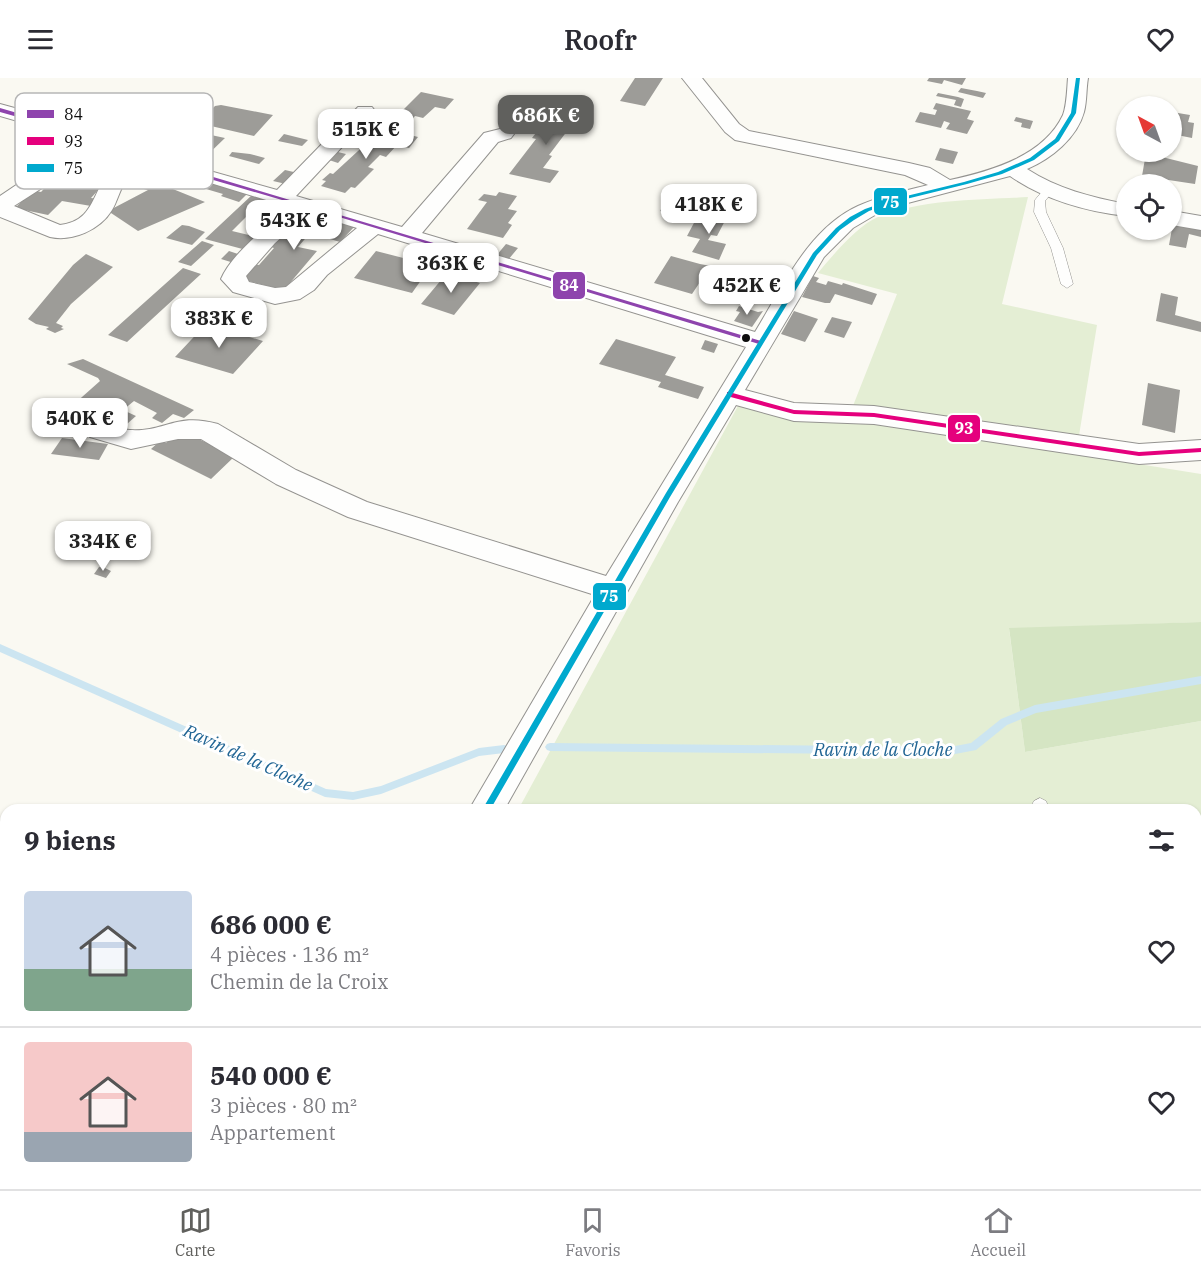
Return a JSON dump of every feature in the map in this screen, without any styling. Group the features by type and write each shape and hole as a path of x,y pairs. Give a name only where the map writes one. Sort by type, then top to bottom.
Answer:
{"street":[{"path":"692,78 732,128 742,136 909,169 928,176 948,188"},
{"path":"489,804 759,342 814,254 838,229 867,210 1012,168 1047,148 1065,129 1078,99 1078,78"},
{"path":"0,110 15,114"},
{"path":"282,198 364,111"},
{"path":"407,236 491,137 504,134"},
{"path":"1012,168 1048,190 1088,204 1116,208"},
{"path":"213,178 464,252 557,284 759,342"},
{"path":"25,189 4,203 1,207 3,210 58,232 74,230 93,218 101,210 111,189"},
{"path":"305,204 267,238 235,274 233,279 235,283 241,287 275,296 292,294 299,291 319,270 374,226"},
{"path":"1182,220 1201,223"},
{"path":"729,394 794,412 874,415 1138,454 1201,450"},
{"path":"99,430 122,439 134,440 186,426 200,428 286,477 358,510 614,590"}],"lane":[{"path":"1048,190 1040,200 1040,212 1057,248 1067,284"}],"green space":[{"path":"1028,197 1002,304 1097,325 1076,454 1201,474 1201,622 1009,629 1025,752 1201,721 1201,804 521,804 739,404 847,421 897,294 818,273 846,242 870,221 895,211 952,201"},
{"path":"1201,622 1201,721 1025,752 1009,628"}],"building":[{"path":"635,78 663,78 645,106 620,101"},
{"path":"929,78 966,78 962,85 944,80 942,84 927,81"},
{"path":"961,88 986,93 983,98 958,92"},
{"path":"421,92 454,99 445,109 435,107 423,118 415,116 410,122 391,117 398,111 401,112"},
{"path":"938,93 964,99 961,107 954,105 956,100 936,96"},
{"path":"936,103 971,111 967,119 974,121 967,134 946,129 950,123 944,121 941,128 915,122 920,112 935,115 937,110 933,109"},
{"path":"221,105 273,115 254,136 213,126 215,106"},
{"path":"556,107 588,112 585,115 580,114 549,155 552,156 543,168 559,171 550,183 509,174 536,139 532,138"},
{"path":"1182,114 1190,115 1188,122 1194,123 1192,138 1182,136"},
{"path":"1016,117 1033,121 1030,129 1021,127 1022,123 1014,121"},
{"path":"383,128 418,137 409,148 397,145 386,157 380,155 368,167 374,169 355,188 351,187 345,193 321,186 326,181 322,180 330,173 333,174"},
{"path":"284,134 308,140 302,146 278,141"},
{"path":"213,135 225,138 213,150"},
{"path":"940,148 958,152 953,164 935,160"},
{"path":"232,152 265,158 259,164 229,156"},
{"path":"338,152 346,154 338,163 329,160"},
{"path":"1144,162 1182,162 1198,166 1195,184 1182,182 1182,174 1142,174"},
{"path":"285,170 298,173 286,184 273,181"},
{"path":"213,184 247,194 239,202 221,196 223,194 206,189 213,189"},
{"path":"44,189 99,189 91,198 98,199 91,206 62,201 48,215 15,208 22,201 16,200 33,190 41,192"},
{"path":"144,189 173,189 205,202 138,231 108,211 148,190"},
{"path":"499,192 517,196 508,209 517,211 508,223 512,225 503,238 467,229 487,202 478,200 484,194 496,196"},
{"path":"252,195 296,208 275,223 249,214 232,231 261,238 250,251 205,239"},
{"path":"667,198 680,201 678,205 682,206 676,215 660,211"},
{"path":"707,211 728,215 717,236 711,235 708,240 726,244 719,260 692,252 700,239 687,236 695,221 700,222"},
{"path":"307,212 355,226 340,242 310,233 298,247 317,251 284,290 240,279 253,264 259,265 274,248 268,246 282,231 288,233"},
{"path":"182,225 205,232 192,245 166,238"},
{"path":"1182,225 1201,228 1201,237 1189,234 1186,248 1169,245 1170,240 1182,240"},
{"path":"202,241 214,245 191,266 178,262"},
{"path":"506,244 518,248 508,260 496,256"},
{"path":"229,251 241,255 234,263 221,259"},
{"path":"376,251 415,261 406,272 424,276 412,293 354,278"},
{"path":"86,254 113,267 71,304 56,323 64,329 55,333 46,329 49,327 36,324 28,319 73,265"},
{"path":"671,256 716,267 707,281 702,279 692,294 654,283"},
{"path":"183,268 201,274 127,342 108,335"},
{"path":"447,273 480,283 454,315 421,304"},
{"path":"813,276 819,278 816,282 826,285 828,281 842,285 843,283 877,294 872,305 835,294 830,303 802,297"},
{"path":"1161,293 1178,297 1175,315 1201,322 1201,332 1156,321"},
{"path":"739,306 758,312 763,311 752,327 734,321 740,312 736,311"},
{"path":"794,311 818,319 805,342 781,334"},
{"path":"832,317 852,322 844,338 824,332"},
{"path":"206,324 263,341 233,374 175,357"},
{"path":"616,339 676,357 665,375 704,387 698,399 658,387 661,382 599,364"},
{"path":"705,340 718,344 714,353 701,349"},
{"path":"83,359 194,410 184,418 173,414 162,423 152,418 157,413 134,401 123,410 136,416 119,431 105,427 63,407 68,403 73,405 100,381 67,364"},
{"path":"1148,383 1180,390 1175,433 1142,425"},
{"path":"175,434 188,434 235,456 211,479 151,449 161,440 166,443"},
{"path":"62,438 108,444 99,460 51,454"},
{"path":"99,567 111,571 106,578 94,574"}],"waterway":[{"name":"Ravin de la Cloche","path":"0,648 325,793 353,796 381,790 479,752 504,749"},
{"name":"Ravin de la Cloche","path":"550,747 950,751 973,747 1004,722 1035,709 1201,680"}],"transit line":[{"name":"75","path":"489,804 668,495 815,254 838,229 867,210 896,200 1000,173 1032,159 1057,140 1073,113 1078,78"},
{"name":"84","path":"0,110 15,114"},
{"name":"84","path":"213,178 759,342"},
{"name":"93","path":"729,394 794,412 874,415 1139,454 1201,450"}]}
